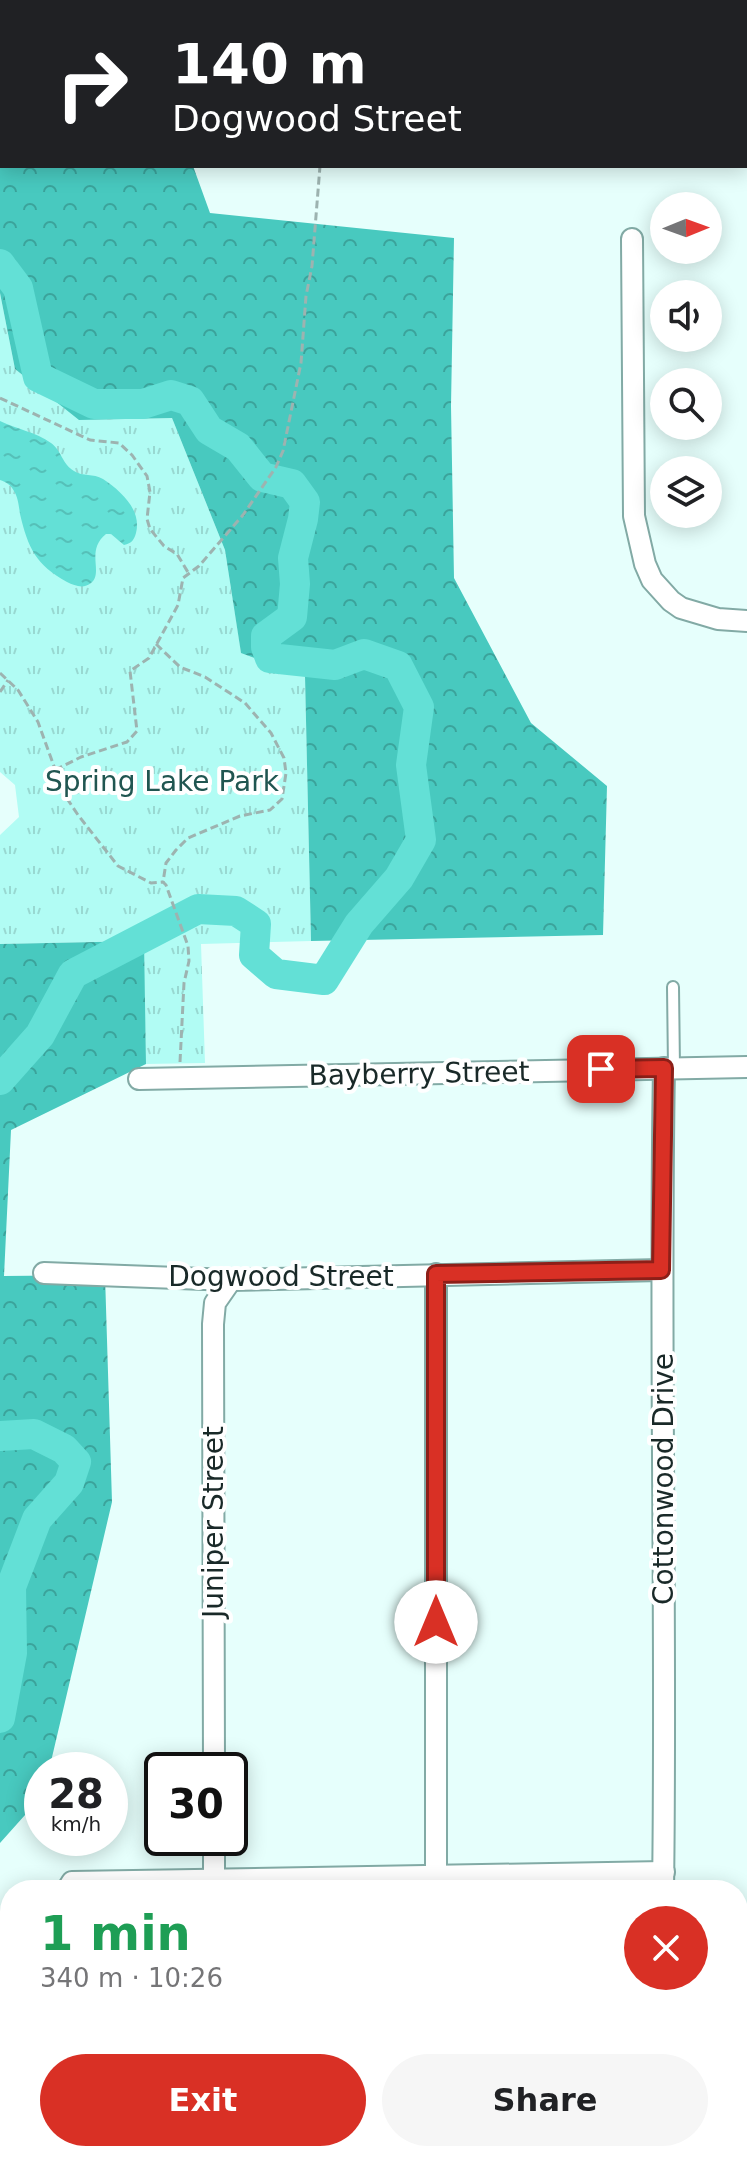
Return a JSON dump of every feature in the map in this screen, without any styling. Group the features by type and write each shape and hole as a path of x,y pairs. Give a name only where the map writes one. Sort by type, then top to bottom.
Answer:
{"street":[{"path":"632,239 634,516 645,564 652,580 681,608 718,619 747,621"},
{"name":"Bayberry Street","path":"139,1079 747,1067"},
{"name":"Cottonwood Drive","path":"664,1880 664,1386 661,1270 669,1068"},
{"name":"Dogwood Street","path":"44,1273 231,1280 661,1270"},
{"path":"436,1274 436,1876"},
{"name":"Juniper Street","path":"214,1752 213,1324 215,1303 231,1280"},
{"path":"214,1856 214,1880 436,1876 618,1880"}],"lane":[{"path":"669,1068 673,987"}],"path":[{"path":"55,770 81,757 127,742 137,731 130,671 149,658 178,605 183,578 199,566 255,498 276,467 283,451 301,363 320,168"},
{"path":"0,398 90,440 119,443 132,455 147,476 150,492 147,519 150,529 164,546 177,554 189,574"},
{"path":"156,644 180,667 205,677 245,703 271,733 284,758 286,773 282,799 270,810 240,816 188,838 166,863 163,882 188,946 189,961 184,983 180,1078"},
{"path":"0,673 18,690 38,722 64,794 118,866 151,883 163,882"},
{"path":"0,692 8,680"}],"green space":[{"path":"0,168 194,168 210,213 454,238 451,406 454,578 531,723 607,786 603,935 311,941 305,676 241,653 225,550 172,418 79,420 15,369 0,293"},
{"name":"Spring Lake Park","path":"0,293 15,369 79,419 172,418 225,550 241,652 305,675 311,941 201,944 205,1063 146,1064 143,941 0,944 0,835 19,817 15,785 0,772"},
{"path":"144,941 146,1064 11,1130 4,1276 105,1275 112,1502 53,1752 24,1752 24,1816 0,1843 0,944"}],"water":[{"path":"0,421 51,443 70,468 77,473 103,479 123,495 133,509 137,525 133,539 124,545 111,534 106,534 95,554 95,579 88,585 76,586 56,576 30,546 15,493 10,485 0,480"}],"waterway":[{"path":"0,264 18,288 38,377 94,404 143,404 171,395 190,401 209,430 238,447 262,477 292,484 305,502 293,558 295,584 292,617 266,636 266,647 270,658 335,665 364,654 398,666 419,707 411,765 421,840 399,878 359,924 324,980 276,974 254,955 256,924 236,911 198,909 73,974 40,1035 0,1080"},
{"path":"0,1436 34,1434 64,1449 76,1462 69,1483 37,1519 11,1587 12,1653 0,1718"}],"route":[{"path":"436,1622 436,1274 661,1270 664,1068 601,1069"}]}
